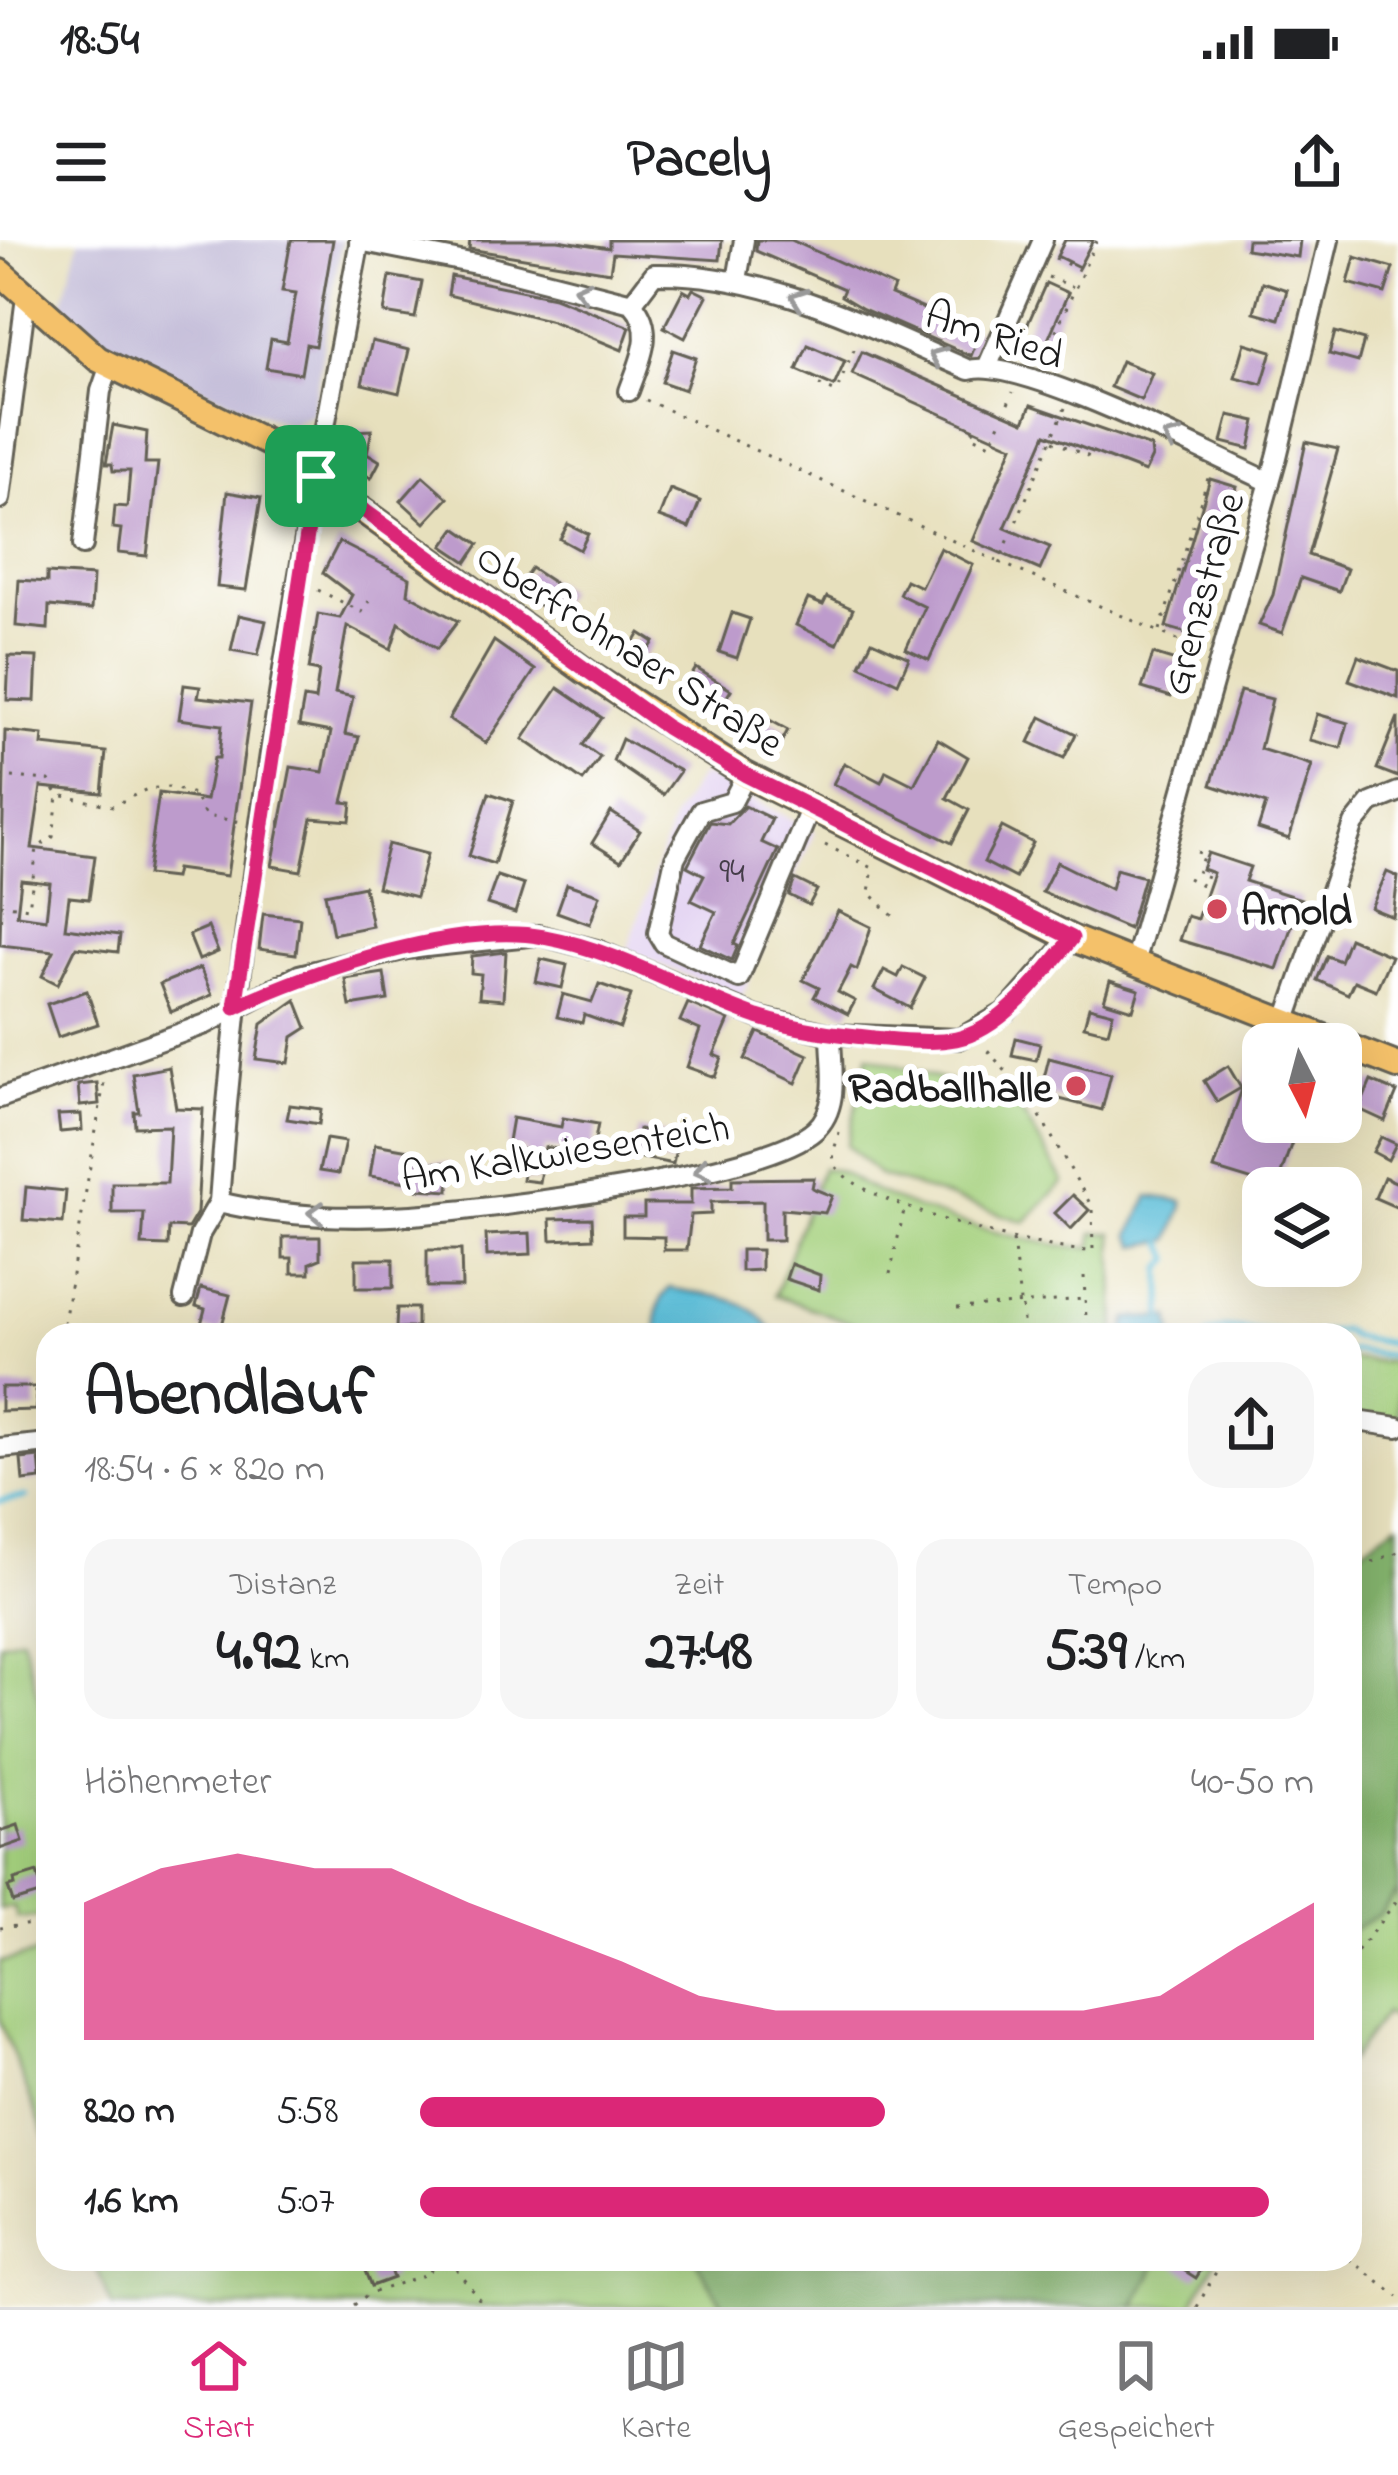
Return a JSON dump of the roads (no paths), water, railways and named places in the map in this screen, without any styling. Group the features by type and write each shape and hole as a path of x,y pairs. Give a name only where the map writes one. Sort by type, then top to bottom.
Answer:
{"main road":[{"name":"Oberfrohnaer Straße","path":"0,272 110,365 274,446 585,671 746,775 1072,938 1398,1066"}],"street":[{"path":"737,280 744,240"},
{"name":"Grenzstraße","path":"1134,963 1270,482 1329,240"},
{"path":"184,1297 200,1234 219,1202 235,1007 316,476 360,241 491,267 632,303 646,323 645,346 629,391"},
{"path":"988,365 1037,253"},
{"name":"Am Ried","path":"632,303 654,274 737,280 865,325 969,370 988,365 1028,376 1270,482"},
{"path":"0,499 26,298"},
{"path":"82,545 101,391 110,365"},
{"path":"746,775 732,802 701,811 675,858 658,933 664,944 739,978 811,807"},
{"path":"1286,1021 1354,824 1371,802 1398,793"},
{"path":"0,1098 206,1024 299,976 353,960 475,939 538,935 597,950 758,1017 831,1034 959,1039 1007,1011 1072,938"},
{"name":"Am Kalkwiesenteich","path":"219,1202 260,1210 410,1215 573,1194 776,1152 813,1133 826,1118 832,1103 831,1034"},
{"path":"1362,1422 1398,1427"},
{"path":"0,1448 36,1444"}],"water":[{"path":"1149,1196 1183,1201 1183,1206 1170,1240 1137,1246 1130,1235"},
{"path":"670,1288 715,1296 742,1304 766,1323 657,1323 662,1298"},
{"path":"1170,1317 1171,1323 1127,1323 1128,1318"}],"waterway":[{"path":"1163,1315 1162,1269 1171,1259 1164,1243"},
{"path":"1362,1338 1398,1345"},
{"path":"1362,1352 1398,1357"},
{"path":"0,1501 26,1497"}],"place":[{"name":"Arnold","path":"1217,909"},
{"name":"Radballhalle","path":"1076,1086"}]}
